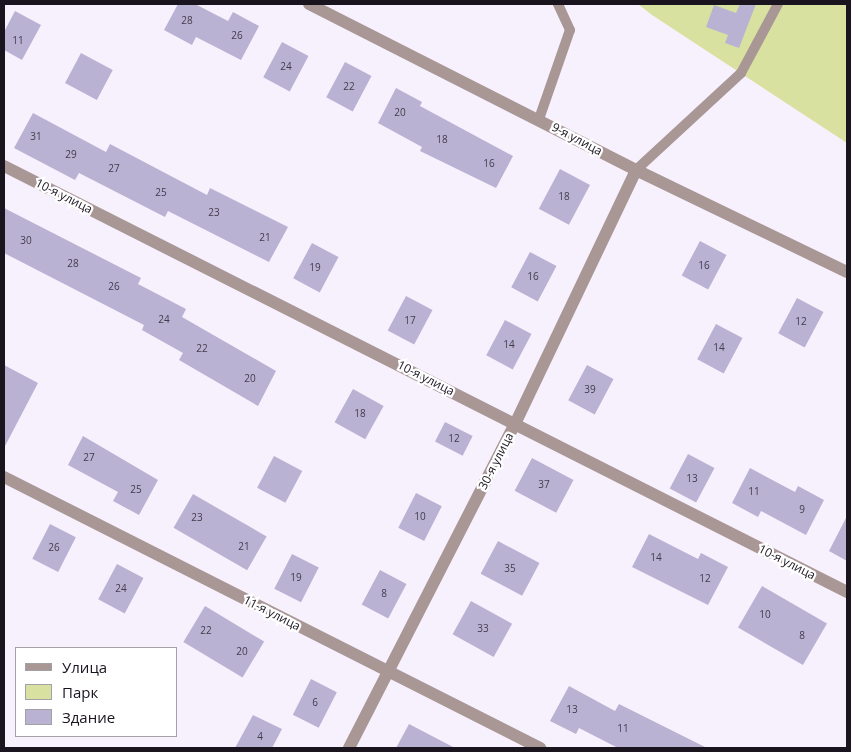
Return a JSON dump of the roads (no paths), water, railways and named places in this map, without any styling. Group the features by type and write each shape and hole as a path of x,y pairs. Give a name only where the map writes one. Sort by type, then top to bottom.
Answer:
{"street":[{"name":"9-я улица","path":"309,4 636,170 847,272"},
{"name":"10-я улица","path":"4,166 847,592"},
{"name":"30-я улица","path":"349,748 390,672 515,424 636,170"},
{"name":"11-я улица","path":"4,477 540,748"}],"lane":[{"path":"538,119 570,30 558,4"},
{"path":"636,170 741,74 778,4"}]}
